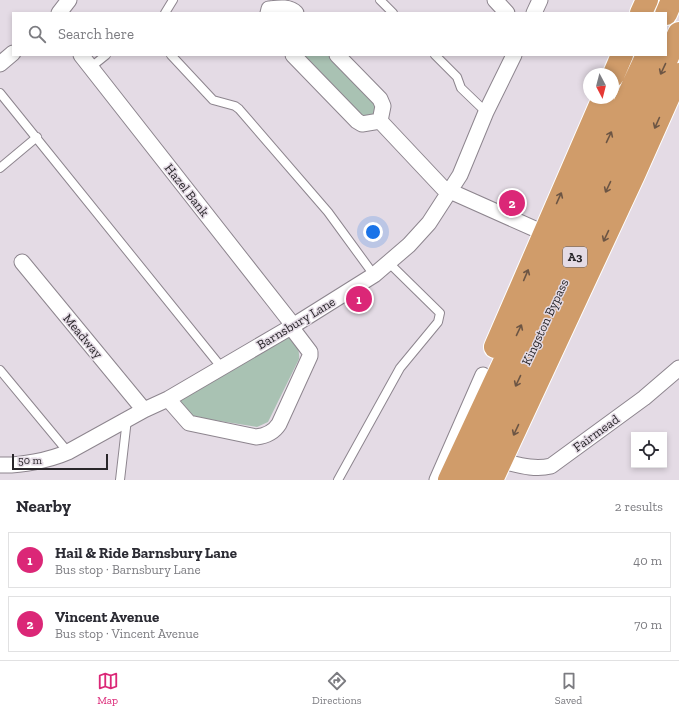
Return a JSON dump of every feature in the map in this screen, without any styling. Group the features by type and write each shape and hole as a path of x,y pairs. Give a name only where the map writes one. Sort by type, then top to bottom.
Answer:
{"highway":[{"path":"641,12 647,0"},
{"path":"667,12 672,0"},
{"name":"Kingston Bypass","path":"471,480 679,34"},
{"path":"616,68 622,56"},
{"name":"Kingston Bypass","path":"449,480 647,56"},
{"path":"492,480 634,176 679,74"},
{"path":"443,480 483,376 600,104"}],"street":[{"path":"60,12 70,0"},
{"path":"495,0 506,12"},
{"path":"534,12 540,0"},
{"path":"266,7 286,8 294,10 295,12"},
{"path":"0,64 12,54"},
{"name":"Hazel Bank","path":"82,56 292,326 310,352 310,360 279,424 275,429 265,435 256,437 189,423 168,399"},
{"path":"293,56 357,121 362,124 380,121"},
{"path":"338,56 380,99 383,106 380,121"},
{"name":"Barnsbury Lane","path":"0,465 60,456 68,452 127,419 168,399 222,368 374,276 409,245 429,223 460,175 486,112 514,56"},
{"path":"380,121 443,188 544,233"},
{"name":"Meadway","path":"22,262 144,410"},
{"name":"Fairmead","path":"502,460 526,467 540,468 551,466 644,398 679,368"},
{"path":"436,480 483,376"}],"lane":[{"path":"166,12 172,0"},
{"path":"380,0 392,12"},
{"path":"91,67 105,56"},
{"path":"171,56 213,100 235,106 239,109 328,212 374,276"},
{"path":"436,56 457,77 461,88 486,112"},
{"path":"0,93 222,368"},
{"path":"0,168 37,137"},
{"path":"338,480 400,368 438,322 440,313 388,263"},
{"path":"0,370 68,452"},
{"path":"120,480 127,419"}],"green space":[{"path":"299,56 331,56 376,103 373,118 366,119"},
{"path":"289,335 297,346 299,359 268,422 257,427 188,416 179,400"}],"place":[{"name":"Vincent Avenue","path":"512,203"},
{"name":"Hail & Ride Barnsbury Lane","path":"359,299"}]}
